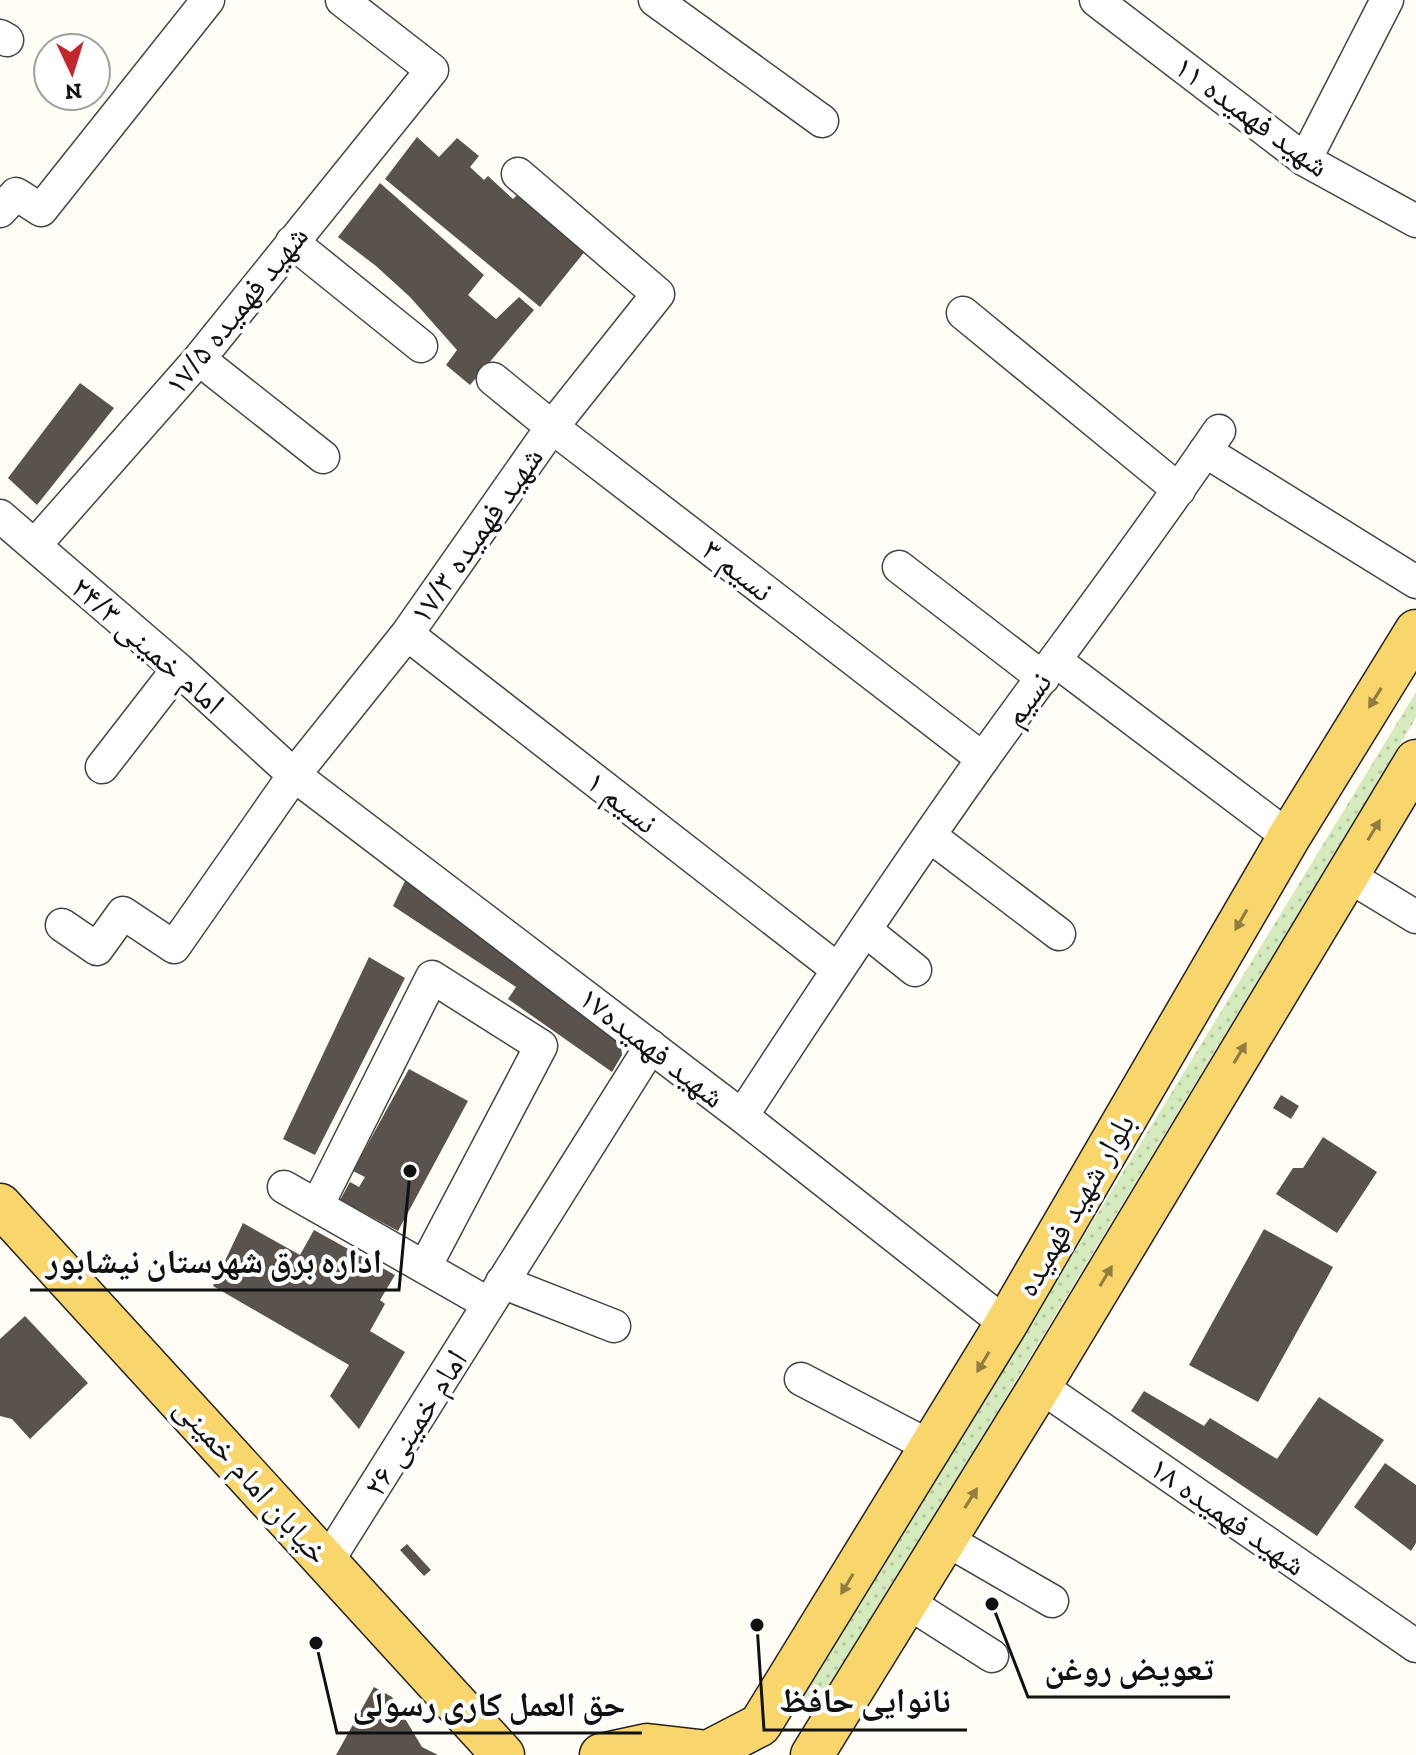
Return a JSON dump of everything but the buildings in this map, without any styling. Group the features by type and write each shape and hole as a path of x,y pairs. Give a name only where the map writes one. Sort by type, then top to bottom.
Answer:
{"main road":[{"name":"بلوار شهید فهمیده","path":"711,1754 760,1725 1006,1324 1289,837 1416,631"},
{"name":"بلوار شهید فهمیده","path":"812,1755 1040,1386 1416,761"},
{"name":"خیابان امام خمینی","path":"0,1205 503,1755"},
{"path":"601,1755 647,1745 711,1754"}],"street":[{"path":"0,211 16,194 41,210 208,0"},
{"path":"655,0 822,121"},
{"name":"شهید فهمیده ۱۱","path":"1096,0 1305,160 1416,221"},
{"path":"1305,160 1387,0"},
{"name":"شهید فهمیده ۱۷/۵","path":"35,545 199,359 432,70 352,3"},
{"name":"شهید فهمیده ۱۷/۳","path":"62,925 97,949 123,913 174,947 294,775 407,634 552,427 658,294 518,174"},
{"path":"292,242 421,346"},
{"path":"963,313 1179,490"},
{"path":"199,359 323,457"},
{"name":"نسیم ۳","path":"493,379 983,759"},
{"name":"نسیم","path":"742,1116 837,969 983,759 1212,441 1416,582"},
{"name":"امام خمینی ۲۴/۳","path":"0,516 178,669 294,775"},
{"path":"899,567 1049,670 1163,742 1289,837"},
{"name":"نسیم ۱","path":"407,634 837,969"},
{"path":"102,767 178,669"},
{"name":"شهید فهمیده۱۷","path":"294,775 742,1116 1006,1324"},
{"path":"930,836 1059,934"},
{"path":"1347,875 1416,917"},
{"path":"865,930 915,970"},
{"path":"317,1206 432,977 541,1046 425,1267"},
{"name":"امام خمینی ۲۶","path":"327,1562 651,1046"},
{"path":"284,1187 425,1267 496,1293 614,1326"},
{"path":"801,1379 931,1447"},
{"name":"شهید فهمیده ۱۸","path":"1040,1386 1416,1646"},
{"path":"945,1539 1052,1601"},
{"path":"907,1602 992,1656"}],"green space":[{"path":"1416,692 1416,718 812,1718 796,1708"}],"place":[{"name":"اداره برق شهرستان نیشابور","path":"410,1171"},
{"name":"تعویض روغن","path":"992,1604"},
{"name":"نانوایی حافظ","path":"757,1625"},
{"name":"حق العمل کاری رسولی","path":"316,1643"}]}
